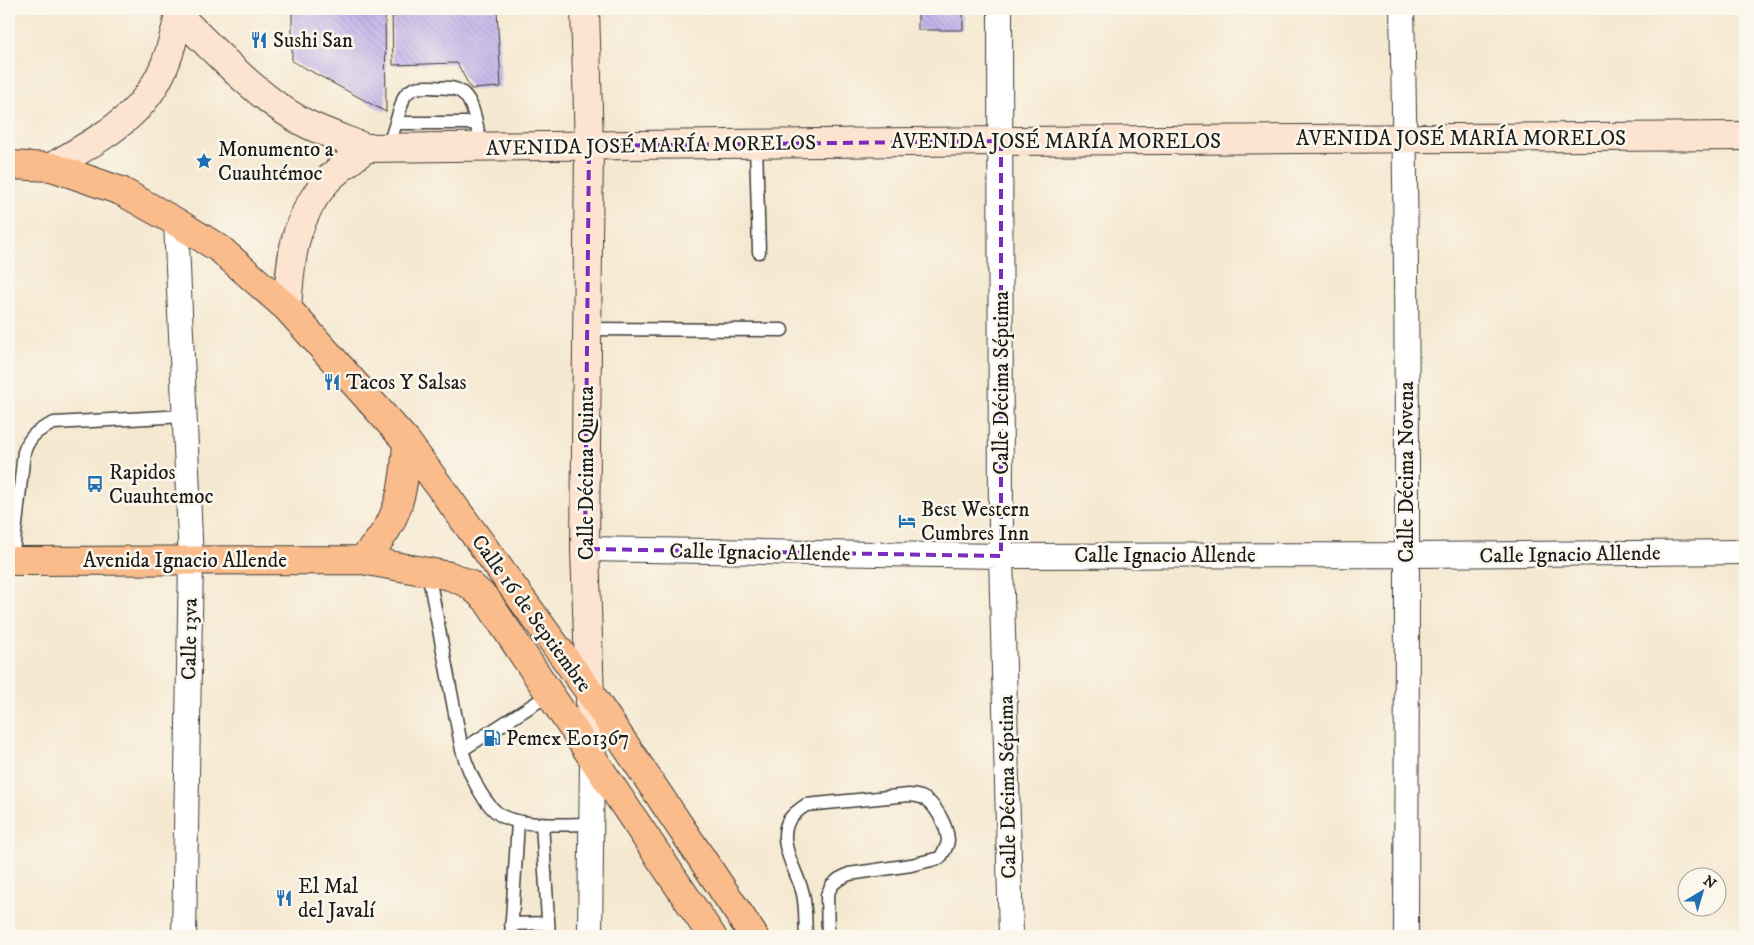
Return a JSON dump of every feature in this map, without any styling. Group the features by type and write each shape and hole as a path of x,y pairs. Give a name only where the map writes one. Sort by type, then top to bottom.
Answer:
{"main road":[{"name":"Calle Décima Quinta","path":"585,9 589,146 585,549 588,690 592,757"},
{"path":"52,167 108,131 136,109 158,79 164,66 179,13 242,76 285,111 305,123 383,140"},
{"name":"AVENIDA JOSÉ MARÍA MORELOS","path":"383,140 478,135 589,146 1745,136"},
{"path":"287,308 292,254 302,217 326,182 383,140"},
{"path":"9,165 52,167 120,191 220,249 287,308"},
{"name":"Calle 16 de Septiembre","path":"287,308 407,442 588,690 754,936"},
{"path":"362,560 381,538 395,514 404,479 407,442"},
{"name":"Calle 16 de Septiembre","path":"362,560 450,576 469,584 486,599 712,936"},
{"name":"Avenida Ignacio Allende","path":"11,561 362,560"}],"street":[{"name":"Calle Décima Séptima","path":"1000,9 1001,556 1011,936"},
{"name":"Calle Décima Novena","path":"1402,9 1405,139 1407,555 1406,936"},
{"name":"Calle 13va","path":"176,222 191,561 184,936"},
{"name":"Calle Ignacio Allende","path":"585,549 1001,556 1745,552"},
{"name":"Calle Décima Quinta","path":"590,936 592,757"}],"lane":[{"path":"383,140 404,97 415,86 456,89 464,94 469,102 478,135"},
{"path":"756,144 759,252"},
{"path":"587,329 782,330"},
{"path":"11,561 24,452 28,440 54,424 185,416"},
{"path":"428,572 462,750 468,770 478,788 494,811 503,817 518,822 591,824"},
{"path":"462,750 550,694"},
{"path":"806,936 804,897 786,844 785,832 789,821 795,813 806,805 909,795 922,797 932,804 940,816 948,841 940,858 911,865 849,874 839,879 832,885 827,895 828,936"},
{"path":"518,822 511,930 548,923"},
{"path":"542,823 549,936"},
{"path":"804,897 827,895"}],"highlighted area":[{"path":"1001,141 1001,556 585,549 589,146"}],"building":[{"path":"292,9 385,9 386,112 292,61"},
{"path":"497,9 501,87 471,89 457,63 393,65 392,10"},
{"path":"918,9 963,9 963,30 918,30"}],"place":[{"name":"Sushi San","path":"259,40"},
{"name":"Monumento a Cuauhtémoc","path":"204,161"},
{"name":"Tacos Y Salsas","path":"332,382"},
{"name":"Rapidos Cuauhtemoc","path":"95,484"},
{"name":"Best Western Cumbres Inn","path":"907,521"},
{"name":"Pemex E01367","path":"492,738"},
{"name":"El Mal del Javalí","path":"284,898"}]}
